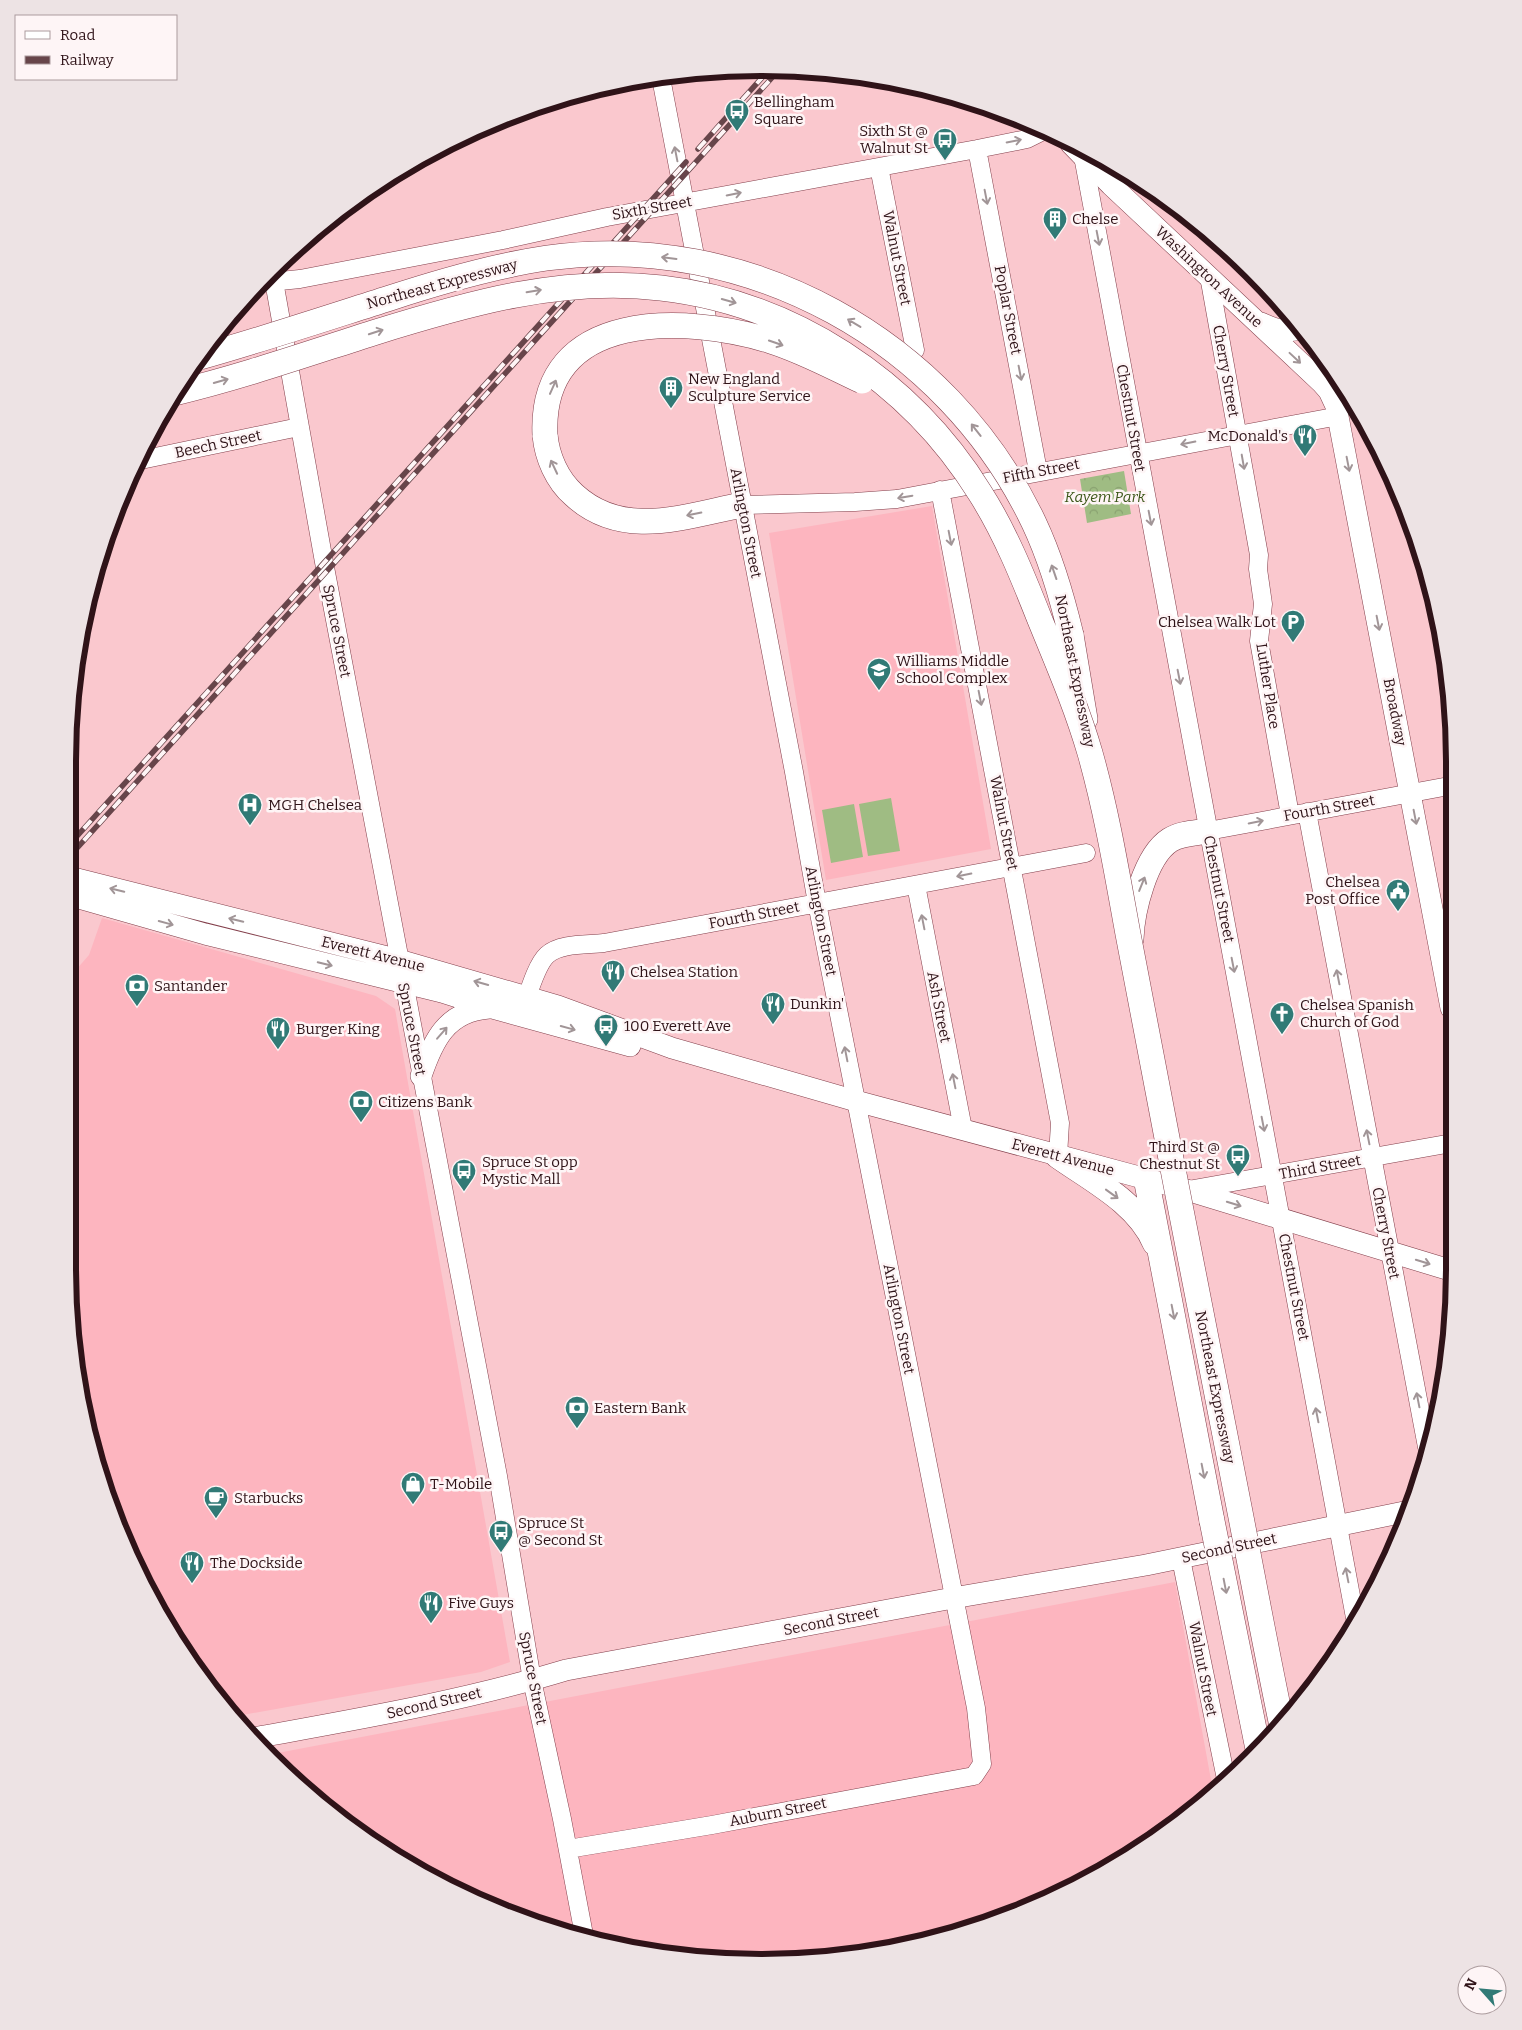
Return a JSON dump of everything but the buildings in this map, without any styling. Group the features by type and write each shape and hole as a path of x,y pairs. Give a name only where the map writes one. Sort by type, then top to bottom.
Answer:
{"highway":[{"name":"Northeast Expressway","path":"211,353 474,272 549,258 628,254 681,260 746,274 814,301 869,332 921,372 967,420 1007,474 1027,508 1042,540 1060,591 1070,629 1090,754 1107,825 1280,1715"},
{"name":"Northeast Expressway","path":"186,390 239,376 415,320 489,300 563,287 612,284 686,291 711,296 760,311 806,330 863,366 901,398 936,434 981,494 994,517 1033,602 1061,671 1089,751 1112,850 1280,1715"},
{"path":"742,505 652,522 629,522 612,518 586,505 568,489 552,465 545,435 545,414 550,394 556,380 570,360 597,339 619,331 639,328 694,326 728,330 758,337 810,356 901,398"},
{"path":"1134,966 1131,943 1132,918 1139,893 1155,857 1162,846 1172,838 1208,831"},
{"path":"1058,1156 1120,1200 1139,1219 1153,1239 1165,1273"},
{"path":"1146,1178 1256,1741"}],"main road":[{"name":"Washington Avenue","path":"1087,159 1322,383 1333,398 1339,416"},
{"path":"1256,321 1282,330 1293,330"},
{"name":"Broadway","path":"1339,416 1446,982"},
{"name":"Everett Avenue","path":"76,880 399,960 524,1006 856,1101 1146,1178 1446,1269"},
{"name":"Everett Avenue","path":"76,897 205,934 442,992 492,1008 524,1006"},
{"path":"421,1076 429,1052 438,1035 447,1026 462,1014 492,1008"},
{"name":"Second Street","path":"262,1737 394,1712 532,1680 566,1670 1181,1558 1401,1513"}],"street":[{"name":"Arlington Street","path":"662,84 794,772 817,903 976,1708 982,1764"},
{"name":"Sixth Street","path":"277,277 406,258 512,238 596,219 978,149 1027,139 1036,134"},
{"name":"Poplar Street","path":"978,149 1038,471"},
{"name":"Chestnut Street","path":"1078,154 1137,452 1354,1611"},
{"name":"Walnut Street","path":"879,167 915,350"},
{"name":"Cherry Street","path":"1209,276 1259,555"},
{"name":"Spruce Street","path":"270,284 497,1468 532,1680 583,1930"},
{"name":"Fifth Street","path":"742,505 883,500 1238,433 1339,416"},
{"name":"Beech Street","path":"147,459 299,427"},
{"name":"Walnut Street","path":"940,490 1060,1123 1058,1156"},
{"name":"Luther Place","path":"1259,555 1258,569 1263,604 1260,648 1290,815"},
{"name":"Fourth Street","path":"1208,831 1446,787"},
{"name":"Cherry Street","path":"1308,812 1425,1435"},
{"name":"Fourth Street","path":"524,1006 539,967 546,956 553,951 569,946 622,940 1086,853"},
{"name":"Ash Street","path":"916,885 962,1129"},
{"name":"Third Street","path":"1188,1190 1446,1144"},
{"name":"Walnut Street","path":"1181,1558 1225,1772"},
{"name":"Auburn Street","path":"568,1849 712,1825 974,1776 982,1764"}],"shaded area":[{"name":"Williams Middle School Complex","path":"932,506 991,849 826,880 769,533"},
{"path":"102,918 376,996 395,1009 510,1662 481,1672 242,1715 218,1686 168,1611 128,1531 113,1489 89,1403 82,1358 76,1269 76,970 89,955"},
{"path":"1175,1582 1212,1784 1178,1812 1103,1862 1023,1902 981,1917 895,1941 850,1948 761,1954 672,1948 627,1941 541,1917 499,1902 419,1862 381,1838 344,1812 277,1753"}],"green space":[{"name":"Kayem Park","path":"1124,471 1131,514 1087,523 1080,479"},
{"path":"891,798 900,851 868,856 859,804"},
{"path":"854,804 863,857 831,863 822,810"}],"railway":[{"path":"698,149 763,76"},
{"path":"76,849 773,77"},
{"path":"76,837 686,162"}],"place":[{"name":"Bellingham Square","path":"737,132"},
{"name":"Sixth St @ Walnut St","path":"945,161"},
{"name":"Chelse","path":"1055,240"},
{"name":"New England Sculpture Service","path":"671,409"},
{"name":"McDonald's","path":"1305,457"},
{"name":"Chelsea Walk Lot","path":"1293,643"},
{"name":"Williams Middle School Complex","path":"879,691"},
{"name":"MGH Chelsea","path":"250,826"},
{"name":"Chelsea Post Office","path":"1398,912"},
{"name":"Chelsea Station","path":"613,993"},
{"name":"Santander","path":"137,1007"},
{"name":"Dunkin'","path":"773,1025"},
{"name":"Chelsea Spanish Church of God","path":"1282,1035"},
{"name":"100 Everett Ave","path":"606,1047"},
{"name":"Burger King","path":"278,1050"},
{"name":"Citizens Bank","path":"361,1123"},
{"name":"Third St @ Chestnut St","path":"1238,1177"},
{"name":"Spruce St opp Mystic Mall","path":"464,1192"},
{"name":"Eastern Bank","path":"577,1429"},
{"name":"T-Mobile","path":"413,1505"},
{"name":"Starbucks","path":"216,1519"},
{"name":"Spruce St @ Second St","path":"501,1553"},
{"name":"The Dockside","path":"192,1584"},
{"name":"Five Guys","path":"431,1624"}]}
